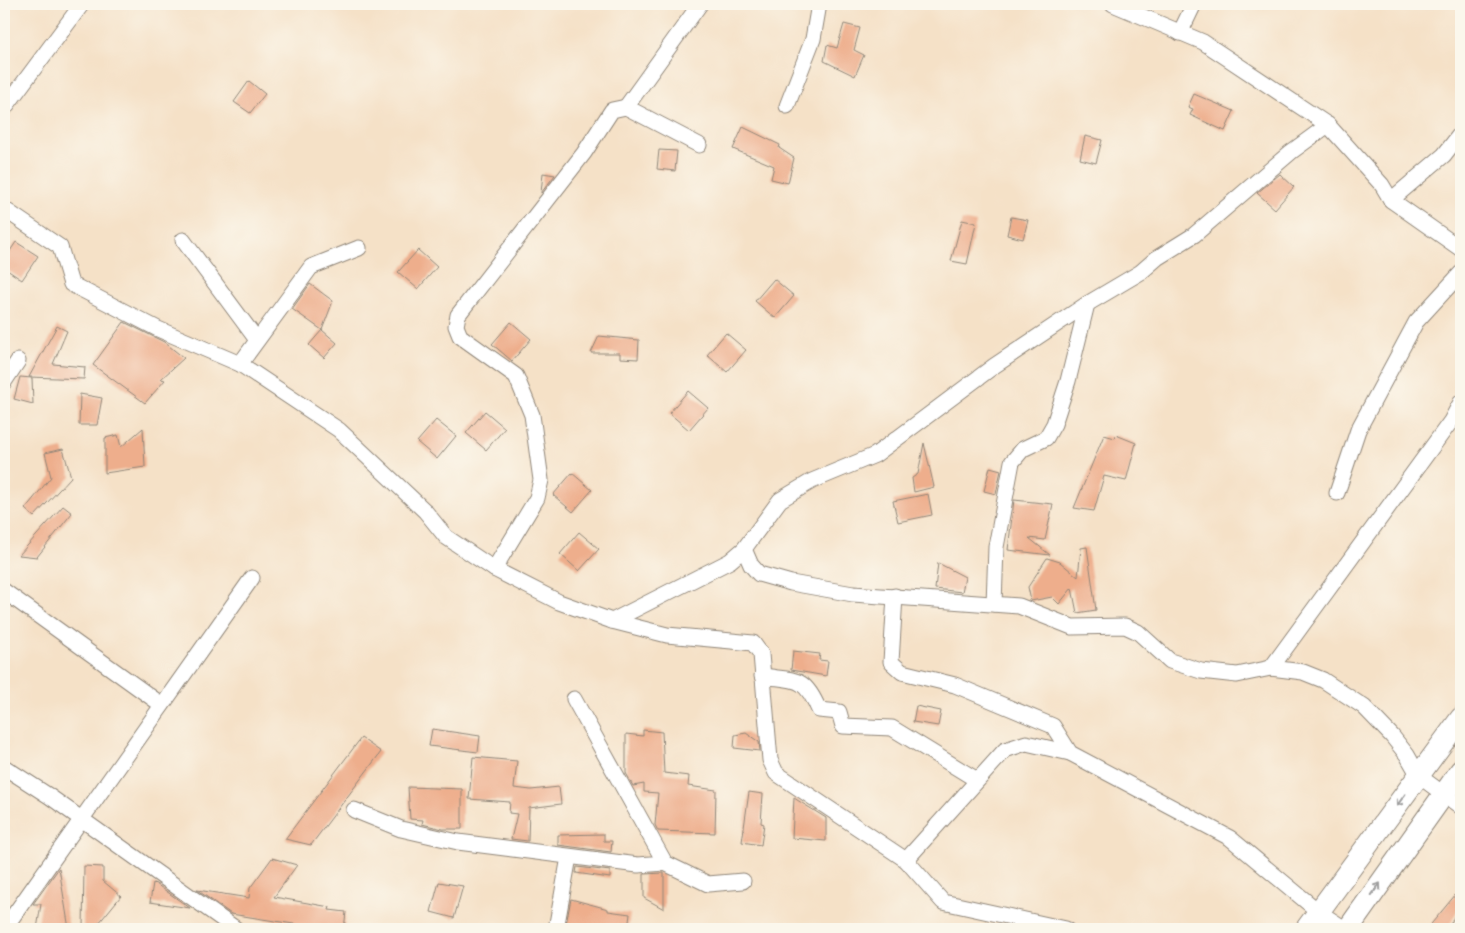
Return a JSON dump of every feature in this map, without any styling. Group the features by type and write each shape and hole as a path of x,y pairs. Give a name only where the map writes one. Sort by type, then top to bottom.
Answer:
{"main road":[{"path":"1306,929 1461,718"},
{"path":"1346,929 1461,770"}],"street":[{"path":"4,108 82,4"},
{"path":"626,108 700,4"},
{"path":"788,106 813,39 819,4"},
{"path":"1113,4 1203,42 1328,125 1382,185 1391,200 1461,249"},
{"path":"1180,33 1194,4"},
{"path":"494,570 536,498 541,480 532,415 516,376 460,336 456,326 458,315 584,153 612,110 626,108 699,145"},
{"path":"612,621 730,561 744,549 780,500 812,481 875,455 994,366 1087,304 1141,272 1156,258 1194,235 1291,152 1328,125"},
{"path":"1391,200 1444,155 1461,133"},
{"path":"4,209 60,247 64,256 67,276 71,284 158,329 240,364 339,430 425,511 446,537 494,570 559,602 612,621 666,635 753,643 761,654 770,760 776,773 906,860 943,902 1066,929"},
{"path":"183,240 258,340"},
{"path":"240,364 311,267 360,248"},
{"path":"1337,493 1358,430 1416,322 1461,273"},
{"path":"994,604 996,547 1012,462 1023,449 1046,438 1054,424 1068,381 1087,304"},
{"path":"4,382 18,361"},
{"path":"1271,668 1451,421 1461,402"},
{"path":"744,549 751,565 765,577 853,594 1019,606 1072,627 1125,626 1138,632 1170,661 1201,671 1237,674 1271,668 1304,672 1323,680 1364,708 1392,736 1419,776 1461,807"},
{"path":"4,929 252,578"},
{"path":"4,591 162,705"},
{"path":"895,596 892,662 902,672 955,685 1053,726 1070,753"},
{"path":"762,676 801,681 810,690 819,710 839,712 843,726 892,728 977,780"},
{"path":"574,699 665,863"},
{"path":"906,860 1005,750 1026,743 1070,753 1230,838 1318,912 1346,929"},
{"path":"4,767 82,819 236,929"},
{"path":"354,810 402,829 458,842 638,865 665,863 708,884 743,881"},
{"path":"556,929 569,857"}],"building":[{"path":"844,24 860,28 854,50 864,55 855,76 824,61 827,45 837,48"},
{"path":"249,81 265,94 250,113 234,102"},
{"path":"1194,94 1234,111 1225,131 1190,115 1193,109 1188,107"},
{"path":"743,127 780,145 779,148 794,158 788,183 771,179 774,166 733,149"},
{"path":"1085,136 1102,140 1096,163 1080,159"},
{"path":"659,150 677,151 675,171 657,169"},
{"path":"543,173 555,175 541,193"},
{"path":"1280,174 1294,187 1275,209 1257,193"},
{"path":"1011,217 1028,220 1023,239 1007,235"},
{"path":"962,220 976,223 967,264 951,261"},
{"path":"16,242 38,256 22,280 4,268 4,260"},
{"path":"418,250 437,267 418,289 398,272"},
{"path":"774,279 794,296 775,318 755,301"},
{"path":"310,284 333,301 322,330 292,309"},
{"path":"124,322 164,342 184,358 161,379 165,380 145,403 93,365"},
{"path":"511,322 531,339 512,361 492,344"},
{"path":"57,326 67,331 53,364 85,367 84,379 29,377"},
{"path":"322,330 337,343 324,358 309,345"},
{"path":"726,333 746,350 727,372 707,355"},
{"path":"599,336 639,340 638,359 620,358 620,353 591,353"},
{"path":"20,377 32,378 33,404 14,399"},
{"path":"688,391 708,408 689,430 669,413"},
{"path":"80,394 102,398 97,425 79,425"},
{"path":"485,411 505,428 486,450 466,433"},
{"path":"436,420 456,436 437,459 417,442"},
{"path":"143,428 145,467 105,473 105,438 118,435 121,447"},
{"path":"1104,435 1115,438 1116,435 1136,443 1126,481 1104,476 1094,511 1074,508"},
{"path":"924,443 934,487 914,492 912,478 918,474"},
{"path":"63,449 71,477 34,517 25,509 51,477 45,453"},
{"path":"990,467 1001,470 996,494 984,491"},
{"path":"572,473 592,490 573,512 553,495"},
{"path":"928,494 932,515 898,522 893,501"},
{"path":"1014,500 1053,504 1045,540 1029,538 1050,555 1008,550"},
{"path":"63,506 72,513 37,557 19,555"},
{"path":"579,532 599,549 579,571 560,554"},
{"path":"1087,547 1096,610 1077,613 1072,588 1059,604 1052,597 1031,601 1028,587 1047,558 1060,562 1078,577 1081,548"},
{"path":"938,563 965,577 962,592 935,589"},
{"path":"793,651 820,654 819,660 828,661 826,676 791,670"},
{"path":"916,706 941,711 938,726 913,722"},
{"path":"432,729 480,736 478,752 429,746"},
{"path":"643,730 662,732 664,773 689,776 688,786 716,790 715,833 658,831 655,825 658,793 644,792 644,784 633,786 626,773 626,734 643,736"},
{"path":"746,733 759,742 760,751 734,748 735,735"},
{"path":"361,738 381,752 311,845 285,839"},
{"path":"473,757 517,761 514,788 531,790 559,787 561,804 529,808 528,841 511,839 517,814 509,813 510,802 469,799"},
{"path":"408,787 462,789 462,829 443,829 422,824 423,820 410,819"},
{"path":"749,792 763,794 761,823 764,824 761,845 742,842"},
{"path":"794,798 826,818 826,841 792,838"},
{"path":"604,834 604,841 612,841 611,852 558,845 558,835"},
{"path":"272,858 297,865 274,897 330,907 329,910 346,912 344,929 325,929 231,914 197,890 249,898 250,888"},
{"path":"84,866 103,867 103,881 121,896 94,929 83,929"},
{"path":"577,867 610,871 610,878 576,873"},
{"path":"59,868 69,929 37,929 41,904 33,904"},
{"path":"664,873 664,909 644,898 644,874"},
{"path":"439,882 463,886 454,918 431,912"},
{"path":"153,883 156,884 190,908 150,902"},
{"path":"1461,888 1461,903 1448,929 1427,929"},
{"path":"571,899 608,909 608,911 630,914 628,929 565,929"}]}
